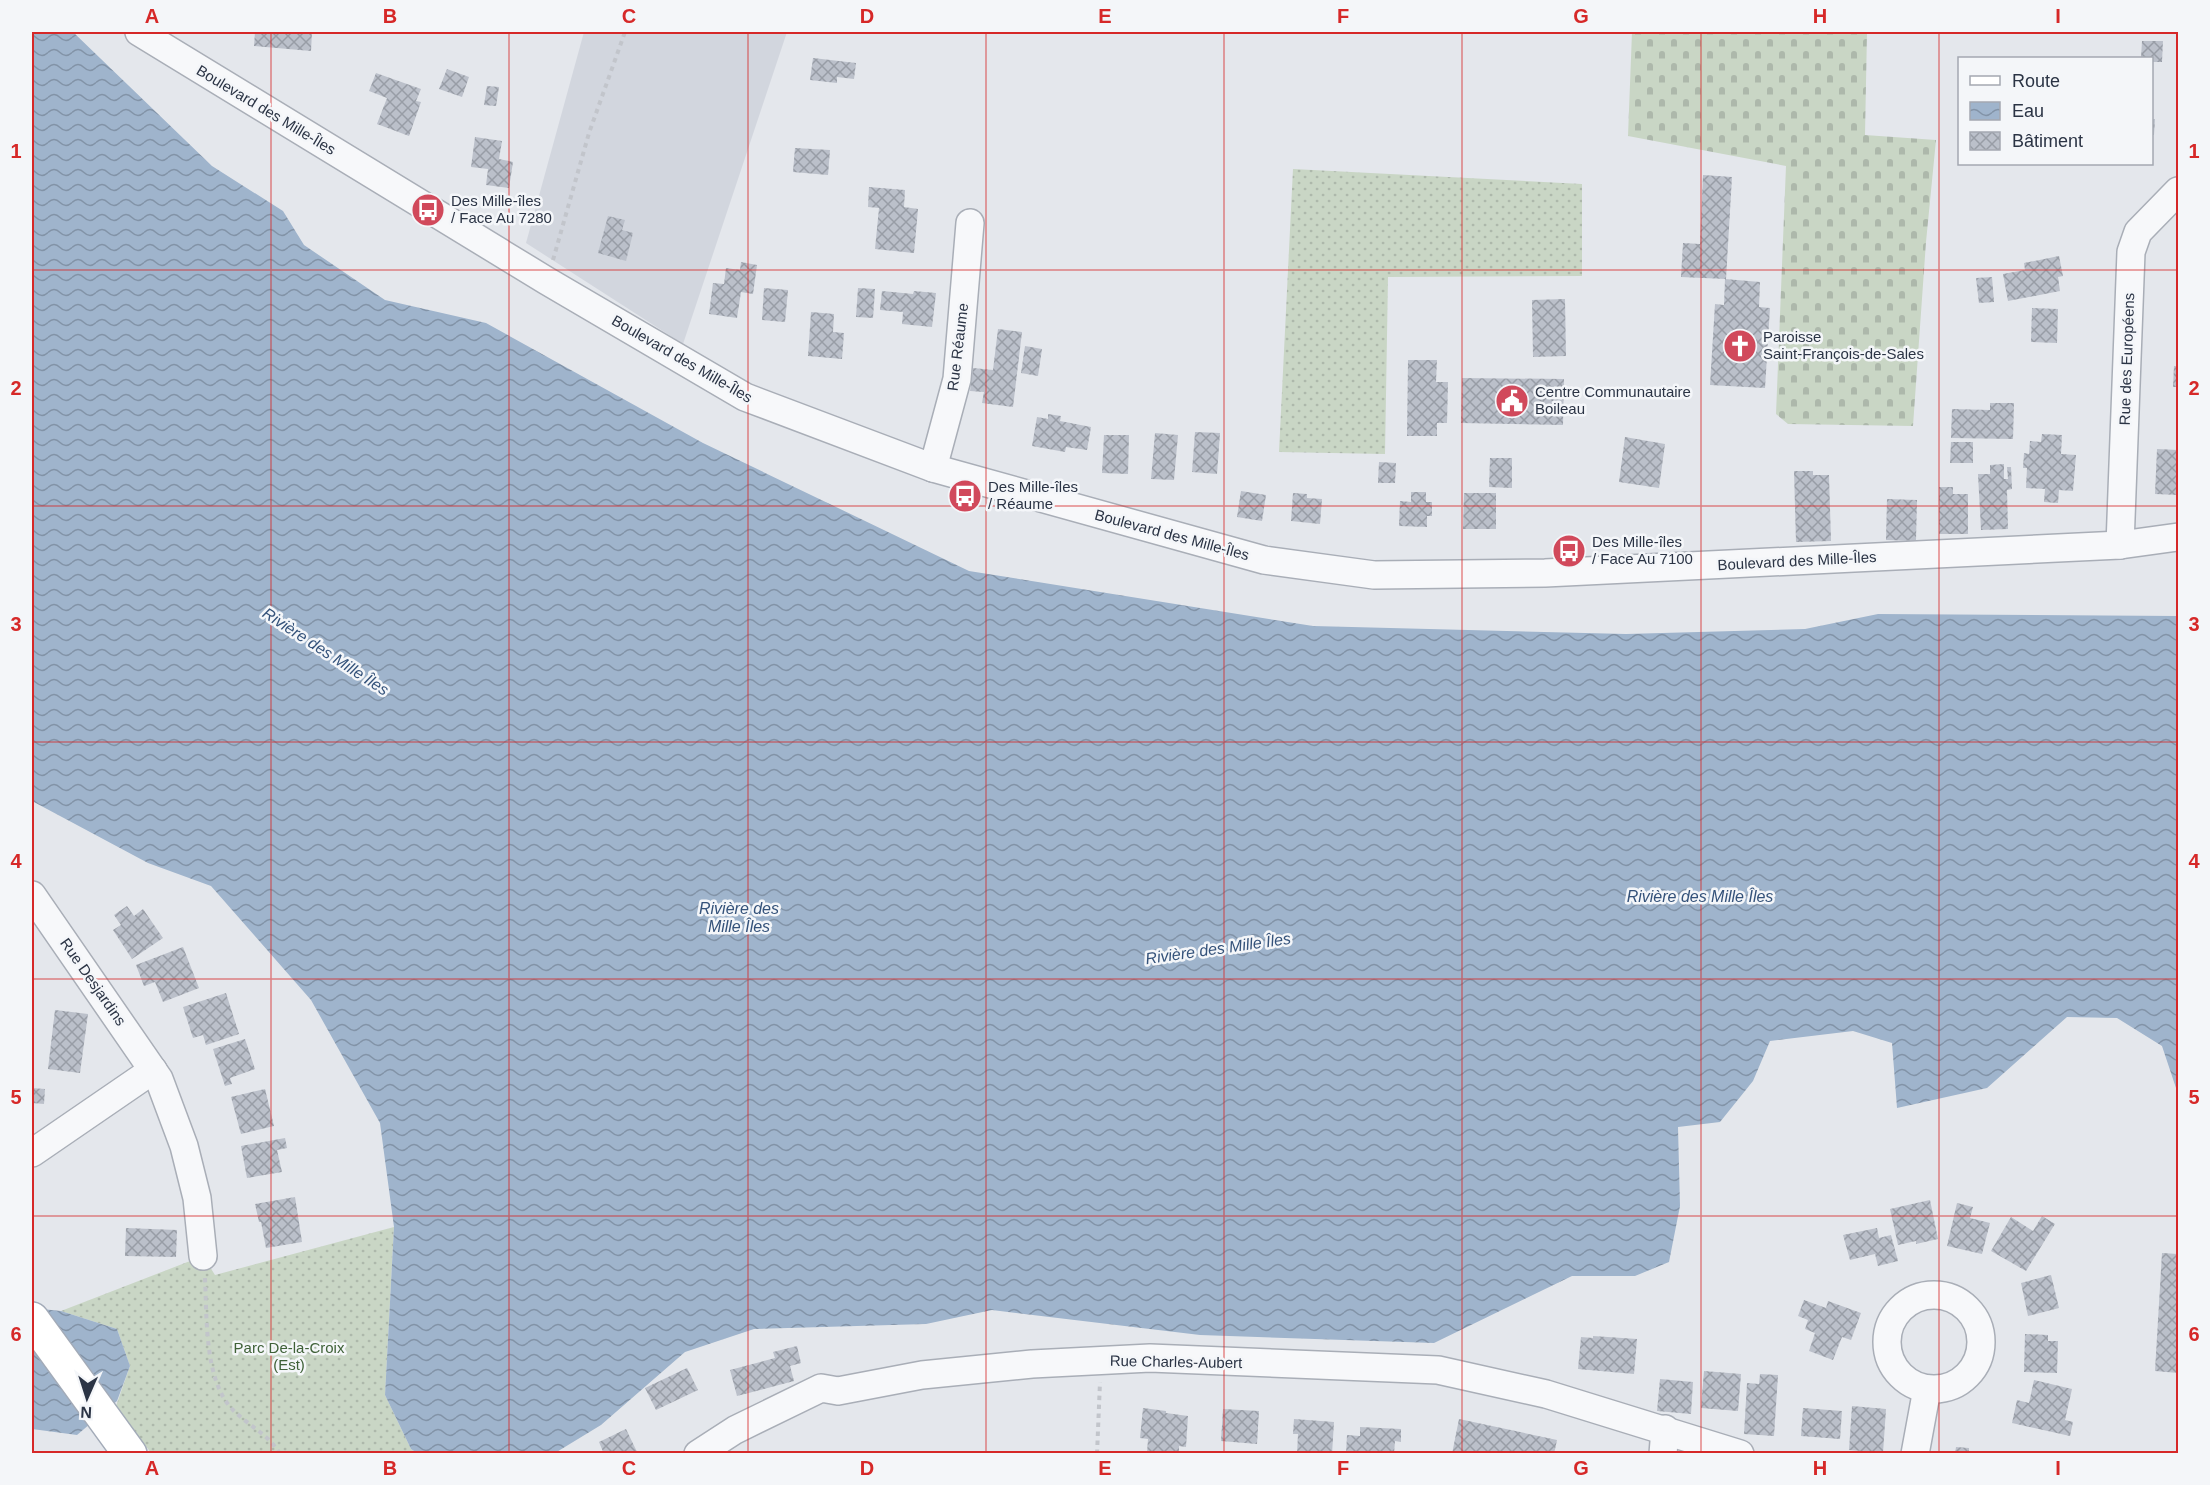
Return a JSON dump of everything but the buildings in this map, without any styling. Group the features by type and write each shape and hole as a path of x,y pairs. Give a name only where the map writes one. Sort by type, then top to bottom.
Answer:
{"main road":[{"path":"32,1320 129,1454"}],"street":[{"name":"Boulevard des Mille-Îles","path":"140,32 547,281 745,398 933,468 1264,560 1374,575 1545,573 2120,545 2178,537"},
{"name":"Rue des Européens","path":"2120,545 2131,252 2138,232 2178,191"},
{"name":"Rue Réaume","path":"933,468 957,379 970,223"},
{"name":"Rue Desjardins","path":"32,895 159,1079 184,1146 197,1198 203,1256"},
{"path":"32,1154 153,1070"},
{"name":"Rue Charles-Aubert","path":"698,1454 735,1430 821,1388 838,1391 922,1375 1032,1364 1150,1358 1438,1370 1546,1394 1664,1441 1740,1454"},
{"path":"1915,1454 1927,1389"}],"path":[{"path":"547,281 589,134 625,32"},
{"path":"203,1256 209,1347 217,1387 232,1410 272,1441 280,1454"},
{"path":"1097,1454 1101,1361"}],"shaded area":[{"path":"584,32 787,32 683,344 526,243"}],"green space":[{"path":"1632,32 1867,32 1865,135 1936,140 1913,426 1788,424 1776,414 1786,166 1628,136"},
{"path":"1293,169 1582,184 1582,276 1388,277 1385,454 1279,452"},
{"name":"Parc De-la-Croix (Est)","path":"394,1227 385,1395 411,1449 417,1453 151,1453 116,1406 130,1366 117,1329 61,1311 203,1256 215,1275"}],"water":[{"name":"Rivière des Mille Îles","path":"32,32 73,32 212,166 283,211 304,245 385,300 486,323 703,443 969,571 1313,626 1626,634 1805,629 1878,614 2178,616 2178,1094 2162,1046 2117,1018 2067,1017 1987,1088 1897,1108 1892,1043 1853,1031 1770,1041 1753,1081 1720,1122 1678,1127 1680,1206 1669,1262 1635,1276 1572,1276 1434,1343 1200,1335 992,1310 926,1324 754,1329 685,1352 601,1425 555,1453 417,1453 411,1449 385,1395 394,1227 380,1123 311,1000 211,886 148,863 32,801"},
{"path":"32,1308 61,1311 117,1329 130,1366 117,1401 77,1435 32,1429"}],"place":[{"name":"Des Mille-îles / Face Au 7280","path":"428,210"},
{"name":"Paroisse Saint-François-de-Sales","path":"1740,346"},
{"name":"Centre Communautaire Boileau","path":"1512,401"},
{"name":"Des Mille-îles / Réaume","path":"965,496"},
{"name":"Des Mille-îles / Face Au 7100","path":"1569,551"}]}
